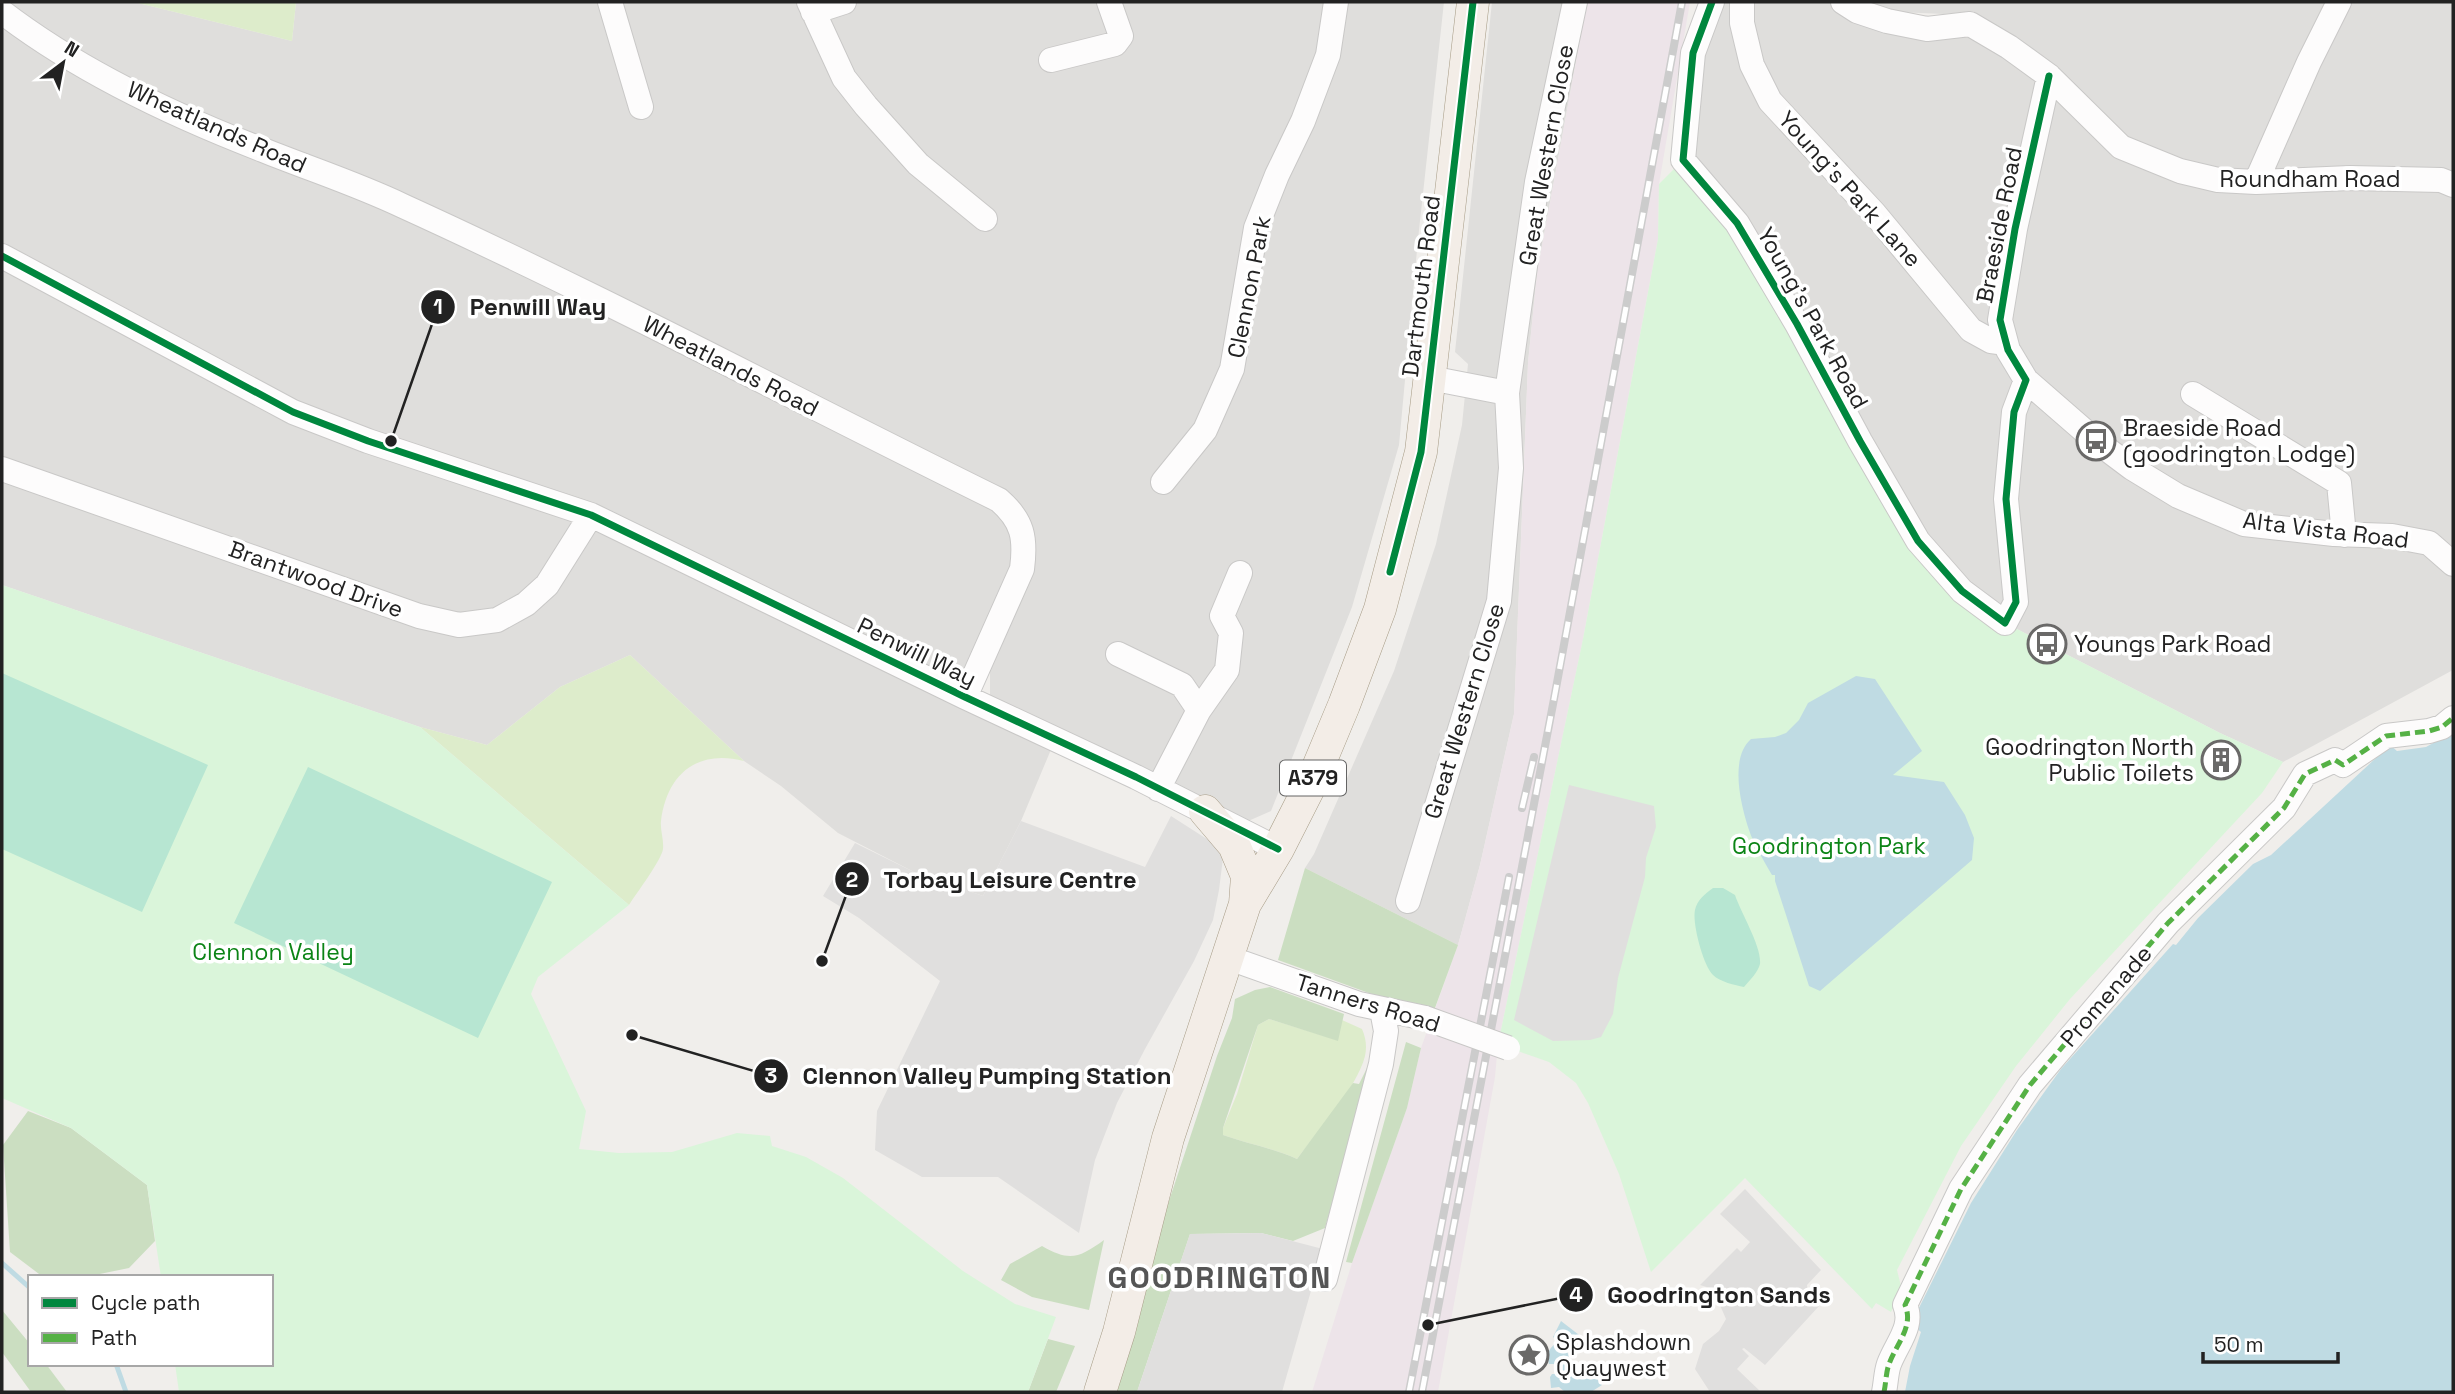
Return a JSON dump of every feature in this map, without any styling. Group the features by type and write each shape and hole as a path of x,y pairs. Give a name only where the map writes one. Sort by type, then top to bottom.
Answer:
{"main road":[{"name":"Dartmouth Road","path":"1100,1392 1119,1332 1168,1138 1245,904 1278,849 1311,784 1380,609 1421,452 1473,2"},
{"name":"A379","path":"1205,811 1234,845 1247,876 1245,904"}],"street":[{"path":"610,2 641,107"},
{"path":"844,2 811,7 844,78 918,164 985,219"},
{"path":"1051,60 1115,44 1121,36 1109,2"},
{"name":"Clennon Park","path":"1163,482 1205,430 1232,369 1256,228 1303,121 1328,55 1336,2"},
{"name":"Great Western Close","path":"1408,901 1500,601 1511,468 1507,393 1537,182 1575,2"},
{"name":"Young's Park Road","path":"1712,2 1693,53 1683,160 1737,223 1797,324 1918,541 1962,591 2005,622 2016,602 2006,499 2014,412 2026,380"},
{"name":"Young's Park Lane","path":"1742,2 1742,23 1752,65 1770,101 1874,213 1971,330 1991,341 2006,343"},
{"name":"Roundham Road","path":"1843,2 1857,11 1887,21 1927,29 1974,13 2009,47 2049,76 2121,147 2180,171 2218,180 2256,182 2350,178 2441,180 2453,185"},
{"path":"2256,182 2309,62 2339,2"},
{"name":"Wheatlands Road","path":"2,12 26,31 97,73 178,114 262,150 362,187 505,252 999,500 1014,513 1023,532 1022,569 965,697"},
{"name":"Braeside Road","path":"2026,380 2011,357 2000,320 2004,287 2049,76"},
{"name":"Penwill Way","path":"2,256 293,412 379,445 591,515 1205,811 1278,849"},
{"path":"1430,378 1507,393"},
{"name":"Alta Vista Road","path":"2026,380 2096,442 2178,496 2244,524 2344,535 2392,536 2429,543 2453,564"},
{"path":"2193,394 2339,483 2344,535"},
{"name":"Brantwood Drive","path":"2,469 419,616 459,625 497,620 526,604 547,585 591,515"},
{"path":"1158,789 1199,710 1227,670 1231,633 1222,616 1240,573"},
{"path":"1118,654 1182,685 1199,710"},
{"name":"Promenade","path":"1884,1392 1888,1366 1906,1328 1909,1315 1905,1305 1961,1189 2030,1085 2168,923 2284,808 2305,774 2335,760 2343,765 2386,736 2429,732 2442,727 2453,718"},
{"name":"Tanners Road","path":"1228,958 1382,1010 1405,1012 1425,1018 1508,1048"},
{"path":"1325,1279 1381,1064 1386,1031 1382,1010"}],"shaded area":[{"path":"2,2 134,2 292,41 296,2 1444,2 1399,445 1352,607 1271,811 1246,822 990,702 990,666 1032,525 945,474 1023,532 965,697 1055,740 1021,821 983,896 914,872 838,833 781,786 744,761 630,655 560,687 487,745 420,727 2,585"},
{"path":"1492,2 1587,2 1537,273 1528,363 1514,714 1480,865 1458,945 1305,868 1314,854 1394,671 1436,544 1462,425 1468,364 1455,352"},
{"path":"1587,2 1690,2 1659,184 1658,239 1583,639 1498,1044 1495,1077 1438,1392 1312,1392 1352,1263 1407,1108 1421,1048 1458,945 1480,865 1514,714 1528,363 1537,273"},
{"path":"1712,2 1843,2 1857,11 1970,24 1974,11 1944,14 1874,11 1855,2 2453,2 2453,670 2283,762 2220,733 2005,623 1962,591 1683,160"},
{"path":"1569,785 1654,806 1656,827 1646,858 1645,877 1618,978 1613,1014 1601,1037 1553,1041 1514,1020"},
{"path":"1171,816 1224,850 1213,920 1194,961 1117,1103 1095,1160 1079,1233 998,1177 922,1177 875,1150 877,1111 940,981 859,918 823,896 855,843 914,872 983,896 1021,821 1145,867"},
{"path":"1745,1189 1821,1270 1807,1285 1808,1293 1820,1305 1765,1365 1742,1349 1749,1356 1737,1369 1761,1392 1710,1392 1695,1369 1703,1344 1719,1331 1726,1319 1713,1289 1700,1285 1737,1248 1741,1252 1750,1242 1720,1214"},
{"path":"1261,1233 1323,1249 1282,1392 1137,1392 1190,1234"}],"green space":[{"path":"134,2 296,2 292,41"},
{"name":"Goodrington Park","path":"1683,160 1737,223 1918,541 2005,623 2220,733 2283,762 2262,793 2070,999 2016,1066 1961,1146 1897,1270 1902,1290 1891,1312 1876,1303 1872,1309 1745,1178 1651,1272 1619,1174 1588,1103 1576,1083 1549,1062 1498,1044 1583,639 1658,239 1659,184"},
{"name":"Clennon Valley","path":"2,585 420,727 629,905 538,977 531,994 586,1111 579,1149 619,1153 672,1152 737,1133 770,1136 772,1146 806,1157 843,1178 963,1271 1015,1304 1056,1317 1028,1392 179,1392 175,1366 273,1366 273,1275 161,1275 147,1185 71,1128 2,1098"},
{"path":"630,655 744,761 727,758 699,762 678,778 664,804 661,821 662,854 629,905 420,727 487,745 560,687"},
{"path":"2,673 208,765 142,912 2,849"},
{"path":"308,767 552,882 478,1038 234,923"},
{"path":"1305,868 1458,945 1432,1016 1278,960"},
{"path":"1713,888 1723,888 1735,895 1758,949 1759,967 1744,987 1713,975 1702,953 1695,924 1695,910 1699,900"},
{"path":"1270,987 1344,1014 1338,1041 1269,1019 1258,1025 1223,1128 1223,1135 1297,1159 1353,1083 1359,1084 1367,1068 1369,1074 1325,1228 1293,1241 1261,1233 1190,1234 1137,1392 1117,1392 1167,1207 1232,1018 1235,999"},
{"path":"1269,1019 1337,1040 1342,1020 1362,1029 1365,1039 1365,1056 1354,1082 1297,1159 1223,1135 1223,1128 1237,1094 1258,1025"},
{"path":"1406,1042 1421,1048 1407,1108 1352,1263 1346,1262"},
{"path":"28,1111 71,1128 147,1185 155,1241 129,1268 95,1275 40,1275 10,1252 3,1145"},
{"path":"1104,1240 1089,1310 1032,1297 1001,1280 1010,1264 1042,1246 1060,1254 1074,1256 1088,1251"},
{"path":"2,1310 28,1342 28,1366 48,1366 67,1392 31,1392 2,1352"},
{"path":"1048,1339 1075,1346 1056,1392 1028,1392"}],"water":[{"path":"1856,676 1875,679 1922,751 1893,775 1944,782 1965,815 1974,838 1972,860 1820,991 1809,986 1775,875 1772,875 1749,830 1740,796 1740,758 1751,739 1786,733 1799,720 1808,703"},
{"path":"2453,732 2453,1392 1905,1392 1921,1332 1911,1324 1971,1203 2017,1130 2061,1069 2198,918 2253,864 2271,855 2390,745 2397,751 2426,747"},
{"path":"1561,1321 1583,1338 1566,1350 1578,1372 1588,1367 1602,1385 1591,1392 1565,1392 1559,1387 1551,1388 1550,1377 1552,1374 1559,1374 1561,1370 1559,1364 1549,1364 1548,1354 1558,1341 1553,1337"}],"waterway":[{"path":"2,1263 28,1286"},
{"path":"117,1366 126,1392"}],"railway":[{"path":"1422,1392 1554,699 1682,2"},
{"path":"1522,808 1534,757"},
{"path":"1409,1392 1509,877"}],"marked path":[{"path":"1884,1392 1889,1364 1906,1327 1905,1305 1961,1189 2030,1085 2168,923 2284,808 2305,774 2335,760 2343,765 2386,736 2429,731 2442,727 2453,718"}],"cycle path":[{"path":"1390,572 1421,452 1473,2"},
{"path":"1712,2 1693,53 1683,160 1737,223 1797,324 1918,541 1962,591 2005,623 2016,602 2006,499 2014,412 2026,380 2008,350 2000,320 2015,229 2049,76"},
{"path":"2,256 293,412 368,441 591,515 1136,777 1278,849"}],"place":[{"name":"Penwill Way","path":"391,441"},
{"name":"Braeside Road (goodrington Lodge)","path":"2096,441"},
{"name":"Youngs Park Road","path":"2047,644"},
{"name":"Goodrington North Public Toilets","path":"2221,760"},
{"name":"Torbay Leisure Centre","path":"822,961"},
{"name":"Clennon Valley Pumping Station","path":"632,1035"},
{"name":"Goodrington Sands","path":"1428,1325"},
{"name":"Splashdown Quaywest","path":"1529,1355"}],"district":[{"name":"GOODRINGTON","path":"1220,1278"}]}
